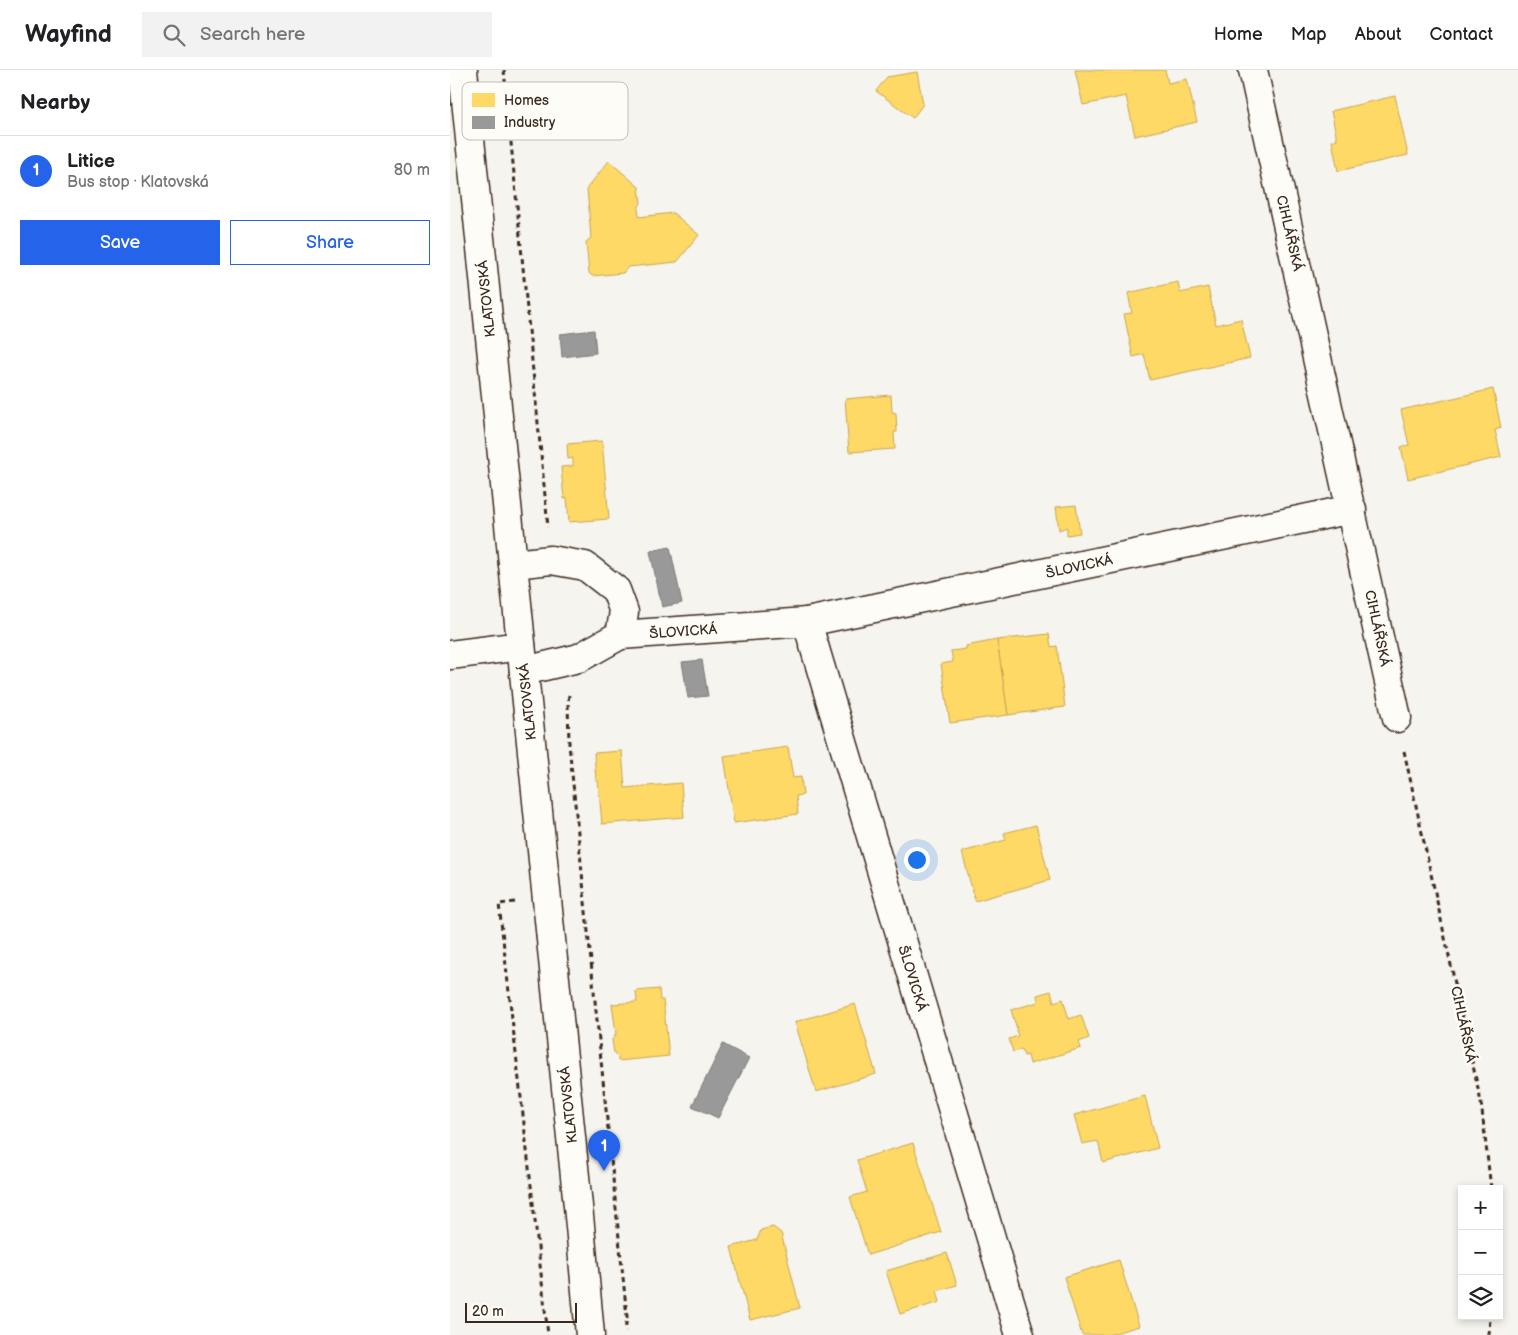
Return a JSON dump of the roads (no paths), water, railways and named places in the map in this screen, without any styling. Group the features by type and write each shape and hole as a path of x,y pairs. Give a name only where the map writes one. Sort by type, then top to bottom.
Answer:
{"street":[{"name":"CIHLÁŘSKÁ","path":"1253,70 1397,718"},
{"name":"KLATOVSKÁ","path":"470,140 590,1335"},
{"name":"ŠLOVICKÁ","path":"450,655 579,658 620,635 807,622 1352,509"},
{"path":"513,564 551,560 585,566 616,590 624,612 620,635"},
{"name":"ŠLOVICKÁ","path":"807,622 1020,1335"}],"place":[{"name":"Litice","path":"604,1171"}]}
